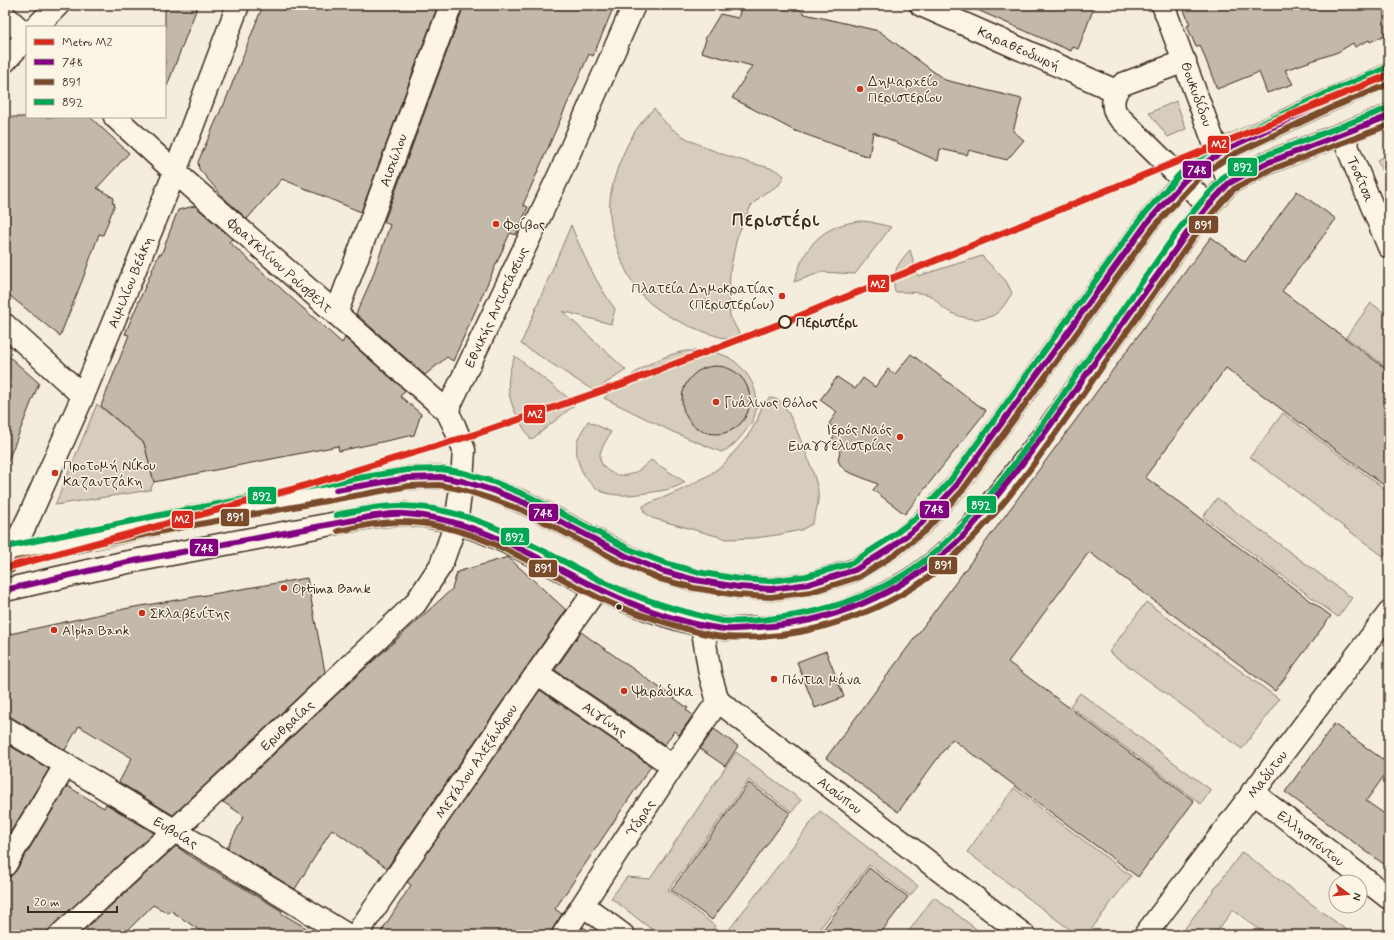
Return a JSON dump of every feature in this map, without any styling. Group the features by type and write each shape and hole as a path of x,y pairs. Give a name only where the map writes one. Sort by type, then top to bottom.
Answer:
{"street":[{"path":"37,26 58,5"},
{"name":"Αιμιλίου Βεάκη","path":"7,558 30,515 83,396 175,172 238,5"},
{"name":"Αισχύλου","path":"336,314 451,5"},
{"name":"Εθνικής Αντιστάσεως","path":"447,411 563,167 634,5"},
{"name":"Καραθεοδωρή","path":"921,5 1116,91"},
{"name":"Θουκυδίδου","path":"1163,5 1229,183"},
{"path":"5,16 26,35"},
{"path":"5,60 26,37"},
{"path":"1185,61 1123,84 1116,91 1113,102 1116,114 1208,206"},
{"path":"7,558 35,550 176,520 370,484 408,478 440,477 462,481 492,490 525,503 626,556 662,571 695,580 738,587 771,590 810,584 855,570 892,547 921,524 956,486 1146,223 1184,181 1218,154 1259,132 1389,75"},
{"path":"5,590 123,562 375,516 403,514 427,516 482,531 509,542 625,601 702,625 725,629 773,628 810,621 839,613 870,602 917,575 952,547 980,518 1022,466 1187,233 1208,206 1229,183 1267,163 1389,116"},
{"name":"Φραγκλίνου Ρούσβελτ","path":"117,118 175,172 447,411"},
{"name":"Τοσίτσα","path":"1342,134 1389,247"},
{"path":"5,325 83,396"},
{"path":"447,411 464,450 462,481"},
{"name":"Ερυθραίας","path":"60,935 415,604 441,565 456,523 462,481"},
{"name":"Μεγάλου Αλεξάνδρου","path":"356,935 597,588"},
{"name":"Μαδύτου","path":"1145,935 1389,613"},
{"path":"702,625 710,674 718,702"},
{"name":"Αιγίνης","path":"537,673 673,766"},
{"name":"Ύδρας","path":"563,935 673,766 718,702"},
{"name":"Αισώπου","path":"718,702 1024,935"},
{"name":"Ευβοίας","path":"5,728 65,766 348,935"},
{"path":"5,865 65,766"},
{"name":"Ελλησπόντου","path":"1252,792 1389,898"},
{"path":"583,905 624,935"}],"shaded area":[{"path":"1176,101 1186,129 1168,137 1149,113"},
{"path":"654,108 672,129 691,141 724,155 771,168 784,176 779,185 763,194 751,206 737,237 730,271 729,300 730,316 740,335 734,341 691,327 660,311 641,294 632,282 618,251 612,231 610,215 611,193 617,169 632,136"},
{"path":"1389,154 1389,187 1377,160"},
{"path":"861,221 891,227 855,274 822,272 794,282 804,257 817,239 836,227 847,223"},
{"path":"571,225 590,268 615,309 611,324 562,311 626,370 594,391 521,344"},
{"path":"910,250 918,276 982,256 1006,281 1012,293 1004,306 998,312 986,318 974,319 962,317 950,312 943,308 929,295 895,292 894,279 896,269"},
{"path":"1371,303 1389,316 1389,369 1346,337"},
{"path":"686,351 713,352 728,357 742,368 752,382 757,399 753,420 735,443 721,452 673,432 604,398 622,382 642,368 663,358"},
{"path":"515,356 576,404 531,440 514,410 509,390 509,379"},
{"path":"770,398 776,399 782,403 786,409 797,431 817,484 817,508 812,524 801,530 777,535 755,538 727,539 652,518 644,512 643,506 679,491 709,475 723,465 747,437 757,421 763,403"},
{"path":"97,404 144,443 154,482 150,490 55,505"},
{"path":"1283,413 1389,492 1389,548 1383,556 1250,457"},
{"path":"588,421 611,432 603,445 600,454 602,465 610,472 620,475 631,474 642,468 651,460 685,482 666,490 630,495 608,494 597,489 582,472 577,458 577,443 581,432"},
{"path":"1217,498 1352,598 1338,617 1203,517"},
{"path":"1146,602 1279,699 1242,749 1109,652"},
{"path":"1080,693 1211,790 1201,804 1070,706"},
{"path":"736,752 801,800 792,812 749,780 668,890 715,926 709,935 659,935 611,898 627,877 650,879"},
{"path":"1014,788 1131,876 1087,935 1077,935 967,852"},
{"path":"820,811 918,886 910,896 869,865 815,935 725,935"},
{"path":"1242,852 1353,935 1267,935 1233,910 1214,935 1180,935"},
{"path":"934,897 984,935 906,935"}],"building":[{"path":"165,5 198,5 167,86 166,26"},
{"path":"263,5 438,5 361,212 282,179 247,219 224,198 199,169 198,162 223,107"},
{"path":"471,5 598,5 612,11 593,56 589,54 523,205 528,207 516,235 510,233 453,361 447,357 425,375 356,314 372,278 390,225 384,222 463,8 469,10"},
{"name":"Δημαρχείο Περιστερίου","path":"742,5 794,5 805,14 879,31 945,80 1022,99 1013,131 1024,140 1007,160 969,150 967,155 940,149 938,161 873,132 869,157 793,130 732,98 752,66 701,52 706,40 705,39 720,14 738,18"},
{"path":"966,5 1095,5 1078,49 1073,47 1071,51"},
{"path":"1182,5 1389,5 1389,33 1355,47 1353,43 1338,52 1285,70 1293,84 1267,93 1259,72 1217,89 1200,45 1196,47 1187,26 1190,25"},
{"path":"5,117 91,118 129,153 97,188 114,198 112,202 115,204 103,235 99,234 60,336 5,292"},
{"path":"1297,191 1336,219 1282,291 1389,371 1389,489 1226,368 1145,477 1331,616 1275,691 1089,552 1008,662 1194,801 1138,877 952,739 898,812 826,758 1211,237 1245,262"},
{"path":"195,206 232,239 229,242 342,343 345,338 406,391 400,396 421,414 414,435 339,451 338,446 154,482 144,443 101,406 129,335 125,334 159,254 161,255 178,210"},
{"path":"5,353 39,383 6,466 5,465"},
{"name":"Ιερός Ναός Ευαγγελιστρίας","path":"911,354 986,411 905,514 873,490 878,484 846,471 841,466 838,460 840,451 830,442 838,431 829,424 837,412 820,400 837,377 855,389 863,378 875,387 888,369 895,374"},
{"name":"Γυάλινος Θόλος","path":"709,366 723,366 735,371 745,381 750,393 750,407 745,419 735,429 723,434 709,434 697,429 687,419 682,407 682,393 687,381 697,371"},
{"path":"508,557 566,610 387,868 332,829 295,889 227,848 244,816 223,802 348,684 452,589 457,572"},
{"path":"307,578 325,672 173,815 119,782 132,758 79,726 65,750 11,717 5,716 5,635 129,608"},
{"name":"Ψαράδικα","path":"581,632 688,708 686,710 693,715 679,735 674,731 665,745 555,670"},
{"path":"826,651 844,697 815,708 797,662"},
{"path":"540,690 651,766 555,909 562,914 553,928 551,935 379,935 411,885 407,882"},
{"path":"1334,724 1389,764 1389,769 1366,801 1389,817 1389,868 1285,792"},
{"path":"714,729 738,746 725,766 700,749"},
{"path":"5,743 49,769 5,841"},
{"path":"749,783 790,813 712,920 671,890"},
{"path":"67,786 104,808 106,804 154,833 52,926 48,931 48,935 5,935 5,877 11,876 16,871"},
{"path":"176,846 190,856 282,911 281,913 318,935 206,935 170,910 168,913 153,905 123,935 79,935"},
{"path":"869,868 908,897 879,935 819,935"},
{"path":"583,927 596,935 578,935"}],"metro line":[{"name":"Μ2","path":"5,568 290,490 476,434 622,384 785,322 1389,75"}],"transit line":[{"name":"892","path":"5,549 10,546 175,512 353,479 407,470 441,469 464,473 494,482 528,496 629,549 665,563 697,572 739,579 771,581 807,576 852,563 887,540 916,518 950,481 1141,218 1179,175 1197,159 1223,142 1325,94 1386,68"},
{"name":"748","path":"336,490 408,478 440,477 462,481 492,490 525,503 626,556 662,571 695,580 738,587 771,589 809,584 855,570 892,547 921,524 956,486 1147,223 1184,181 1201,166 1226,149 1328,101 1389,75"},
{"name":"891","path":"12,570 16,561 178,528 409,486 439,485 460,489 522,510 622,563 660,579 694,588 737,595 771,597 811,592 859,577 896,554 926,530 962,491 1153,228 1190,187 1206,172 1230,156 1331,108 1389,84"},
{"name":"892","path":"336,515 390,506 427,508 455,514 482,522 509,534 630,594 722,621 752,621 793,616 816,611 861,596 882,587 922,562 941,547 977,510 1026,448 1180,228 1225,176 1264,156 1386,109"},
{"name":"748","path":"5,590 123,563 375,516 401,514 435,518 464,525 519,548 599,589 626,601 662,615 699,625 724,629 742,629 812,620 838,613 887,592 910,579 953,546 975,523 1052,424 1187,233 1208,206 1229,183 1267,163 1389,116"},
{"name":"891","path":"338,531 389,522 425,524 453,529 480,538 506,550 617,606 683,628 714,636 755,637 815,629 874,609 901,595 927,578 950,560 988,521 1039,457 1193,238 1214,211 1234,189 1270,170 1389,125"}],"place":[{"name":"Δημαρχείο Περιστερίου","path":"860,89"},
{"name":"Φοίβος","path":"496,224"},
{"name":"Πλατεία Δημοκρατίας (Περιστερίου)","path":"782,296"},
{"name":"Περιστέρι","path":"785,322"},
{"name":"Γυάλινος Θόλος","path":"716,402"},
{"name":"Ιερός Ναός Ευαγγελιστρίας","path":"900,437"},
{"name":"Προτομή Νίκου Καζαντζάκη","path":"55,473"},
{"name":"Optima Bank","path":"284,588"},
{"name":"Σκλαβενίτης","path":"142,613"},
{"name":"Alpha Bank","path":"54,630"},
{"name":"Πόντια μάνα","path":"774,679"},
{"name":"Ψαράδικα","path":"624,691"}],"district":[{"name":"Περιστέρι","path":"776,220"}]}
